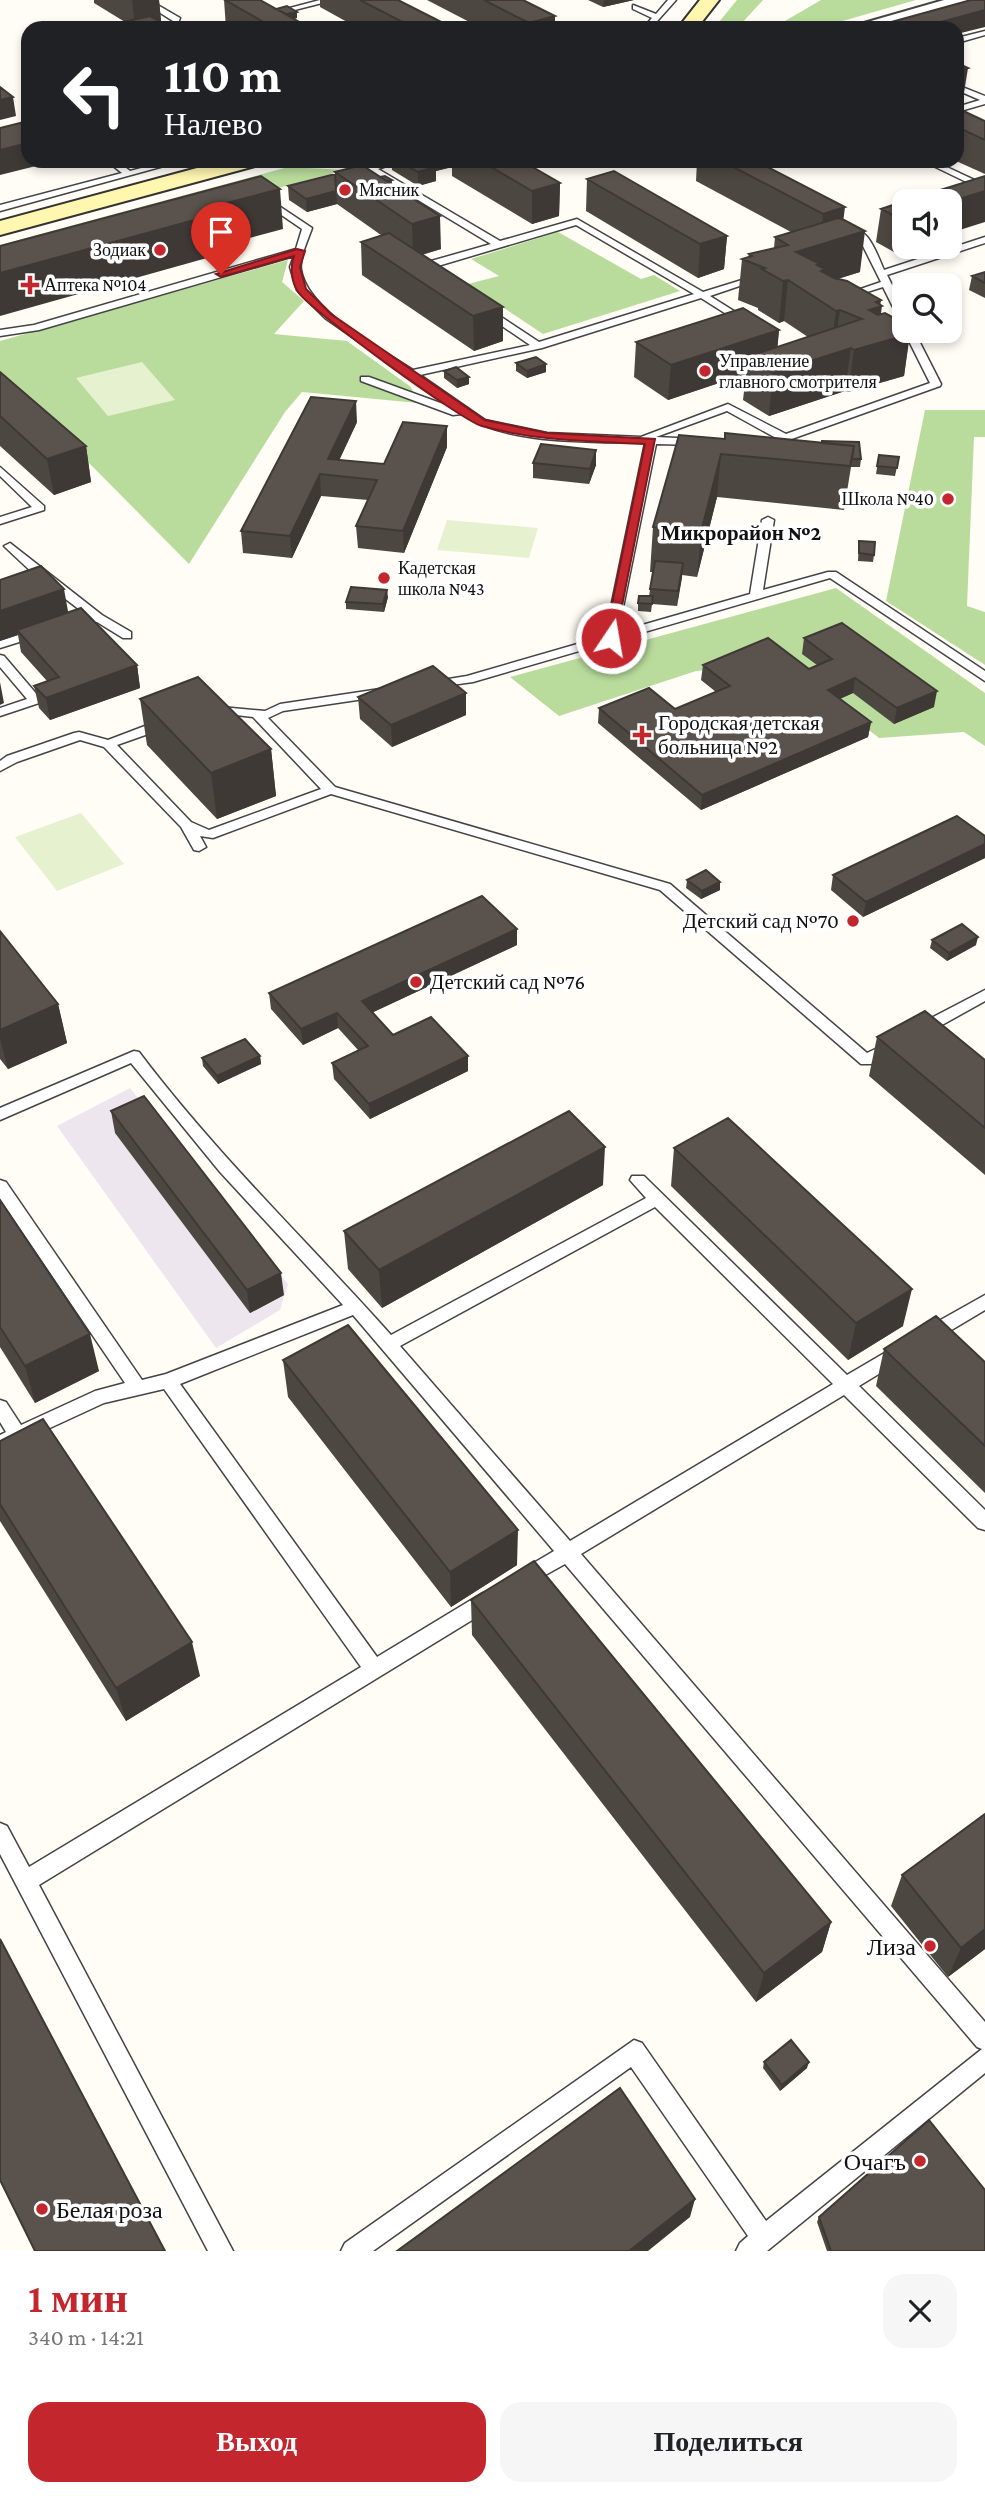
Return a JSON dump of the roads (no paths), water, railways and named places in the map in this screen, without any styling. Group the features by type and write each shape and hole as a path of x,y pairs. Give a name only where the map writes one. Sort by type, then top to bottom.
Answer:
{"main road":[{"path":"693,21 710,0"},
{"path":"0,228 221,168"}],"street":[{"path":"888,21 962,0"}],"lane":[{"path":"144,0 176,21"},
{"path":"239,21 330,0"},
{"path":"653,21 669,3 657,0"},
{"path":"636,7 656,17"},
{"path":"260,16 269,21"},
{"path":"964,39 985,33"},
{"path":"964,90 985,100"},
{"path":"964,111 985,100"},
{"path":"121,168 129,174"},
{"path":"0,208 152,168"},
{"path":"334,178 370,168 498,244"},
{"path":"508,172 522,168"},
{"path":"941,168 985,188"},
{"path":"249,201 274,194"},
{"path":"973,198 985,194"},
{"path":"262,198 307,228 295,267 302,290 328,316 482,423"},
{"path":"431,274 421,267 577,222 742,320"},
{"path":"839,223 868,238 892,295"},
{"path":"854,248 868,238"},
{"path":"830,301 985,240"},
{"path":"0,333 35,328 300,251"},
{"path":"411,374 538,346 776,273"},
{"path":"474,303 538,346"},
{"path":"905,343 920,351"},
{"path":"745,442 772,443 936,384 916,343"},
{"path":"365,379 482,423 547,436 705,442"},
{"path":"636,440 727,407 784,438"},
{"path":"611,638 652,441"},
{"path":"0,470 40,508 0,521"},
{"path":"756,596 768,520"},
{"path":"10,546 41,575 127,635"},
{"path":"415,688 470,680 832,574 985,677"},
{"path":"22,581 41,575"},
{"path":"67,628 99,618"},
{"path":"0,645 28,635"},
{"path":"0,659 34,700 0,712"},
{"path":"205,708 267,715 280,708 388,692"},
{"path":"257,714 330,790 665,887 866,1060 932,1030 985,995"},
{"path":"109,744 181,717"},
{"path":"0,767 12,759 79,736 109,744 186,825 199,848"},
{"path":"186,825 208,835 330,790"},
{"path":"0,1114 134,1056 153,1083 228,1168 389,1344 985,2039"},
{"path":"638,1180 985,1522"},
{"path":"0,1186 138,1388"},
{"path":"389,1344 657,1199"},
{"path":"25,1881 985,1301"},
{"path":"0,1443 101,1396 168,1381 356,1307"},
{"path":"168,1381 374,1669"},
{"path":"0,1407 18,1435"},
{"path":"0,1833 221,2251"},
{"path":"353,2251 634,2051 756,2244 985,2059"}],"place":[{"name":"Мясник","path":"345,190"},
{"name":"Зодиак","path":"160,250"},
{"name":"Аптека №104","path":"30,285"},
{"name":"Управление главного смотрителя","path":"705,371"},
{"name":"Школа №40","path":"948,499"},
{"name":"Кадетская школа №43","path":"384,578"},
{"name":"Городская детская больница №2","path":"642,735"},
{"name":"Детский сад №70","path":"853,921"},
{"name":"Детский сад №76","path":"416,982"},
{"name":"Лиза","path":"930,1946"},
{"name":"Очагъ","path":"920,2161"},
{"name":"Белая роза","path":"42,2209"}],"district":[{"name":"Микрорайон №2","path":"741,533"}]}
